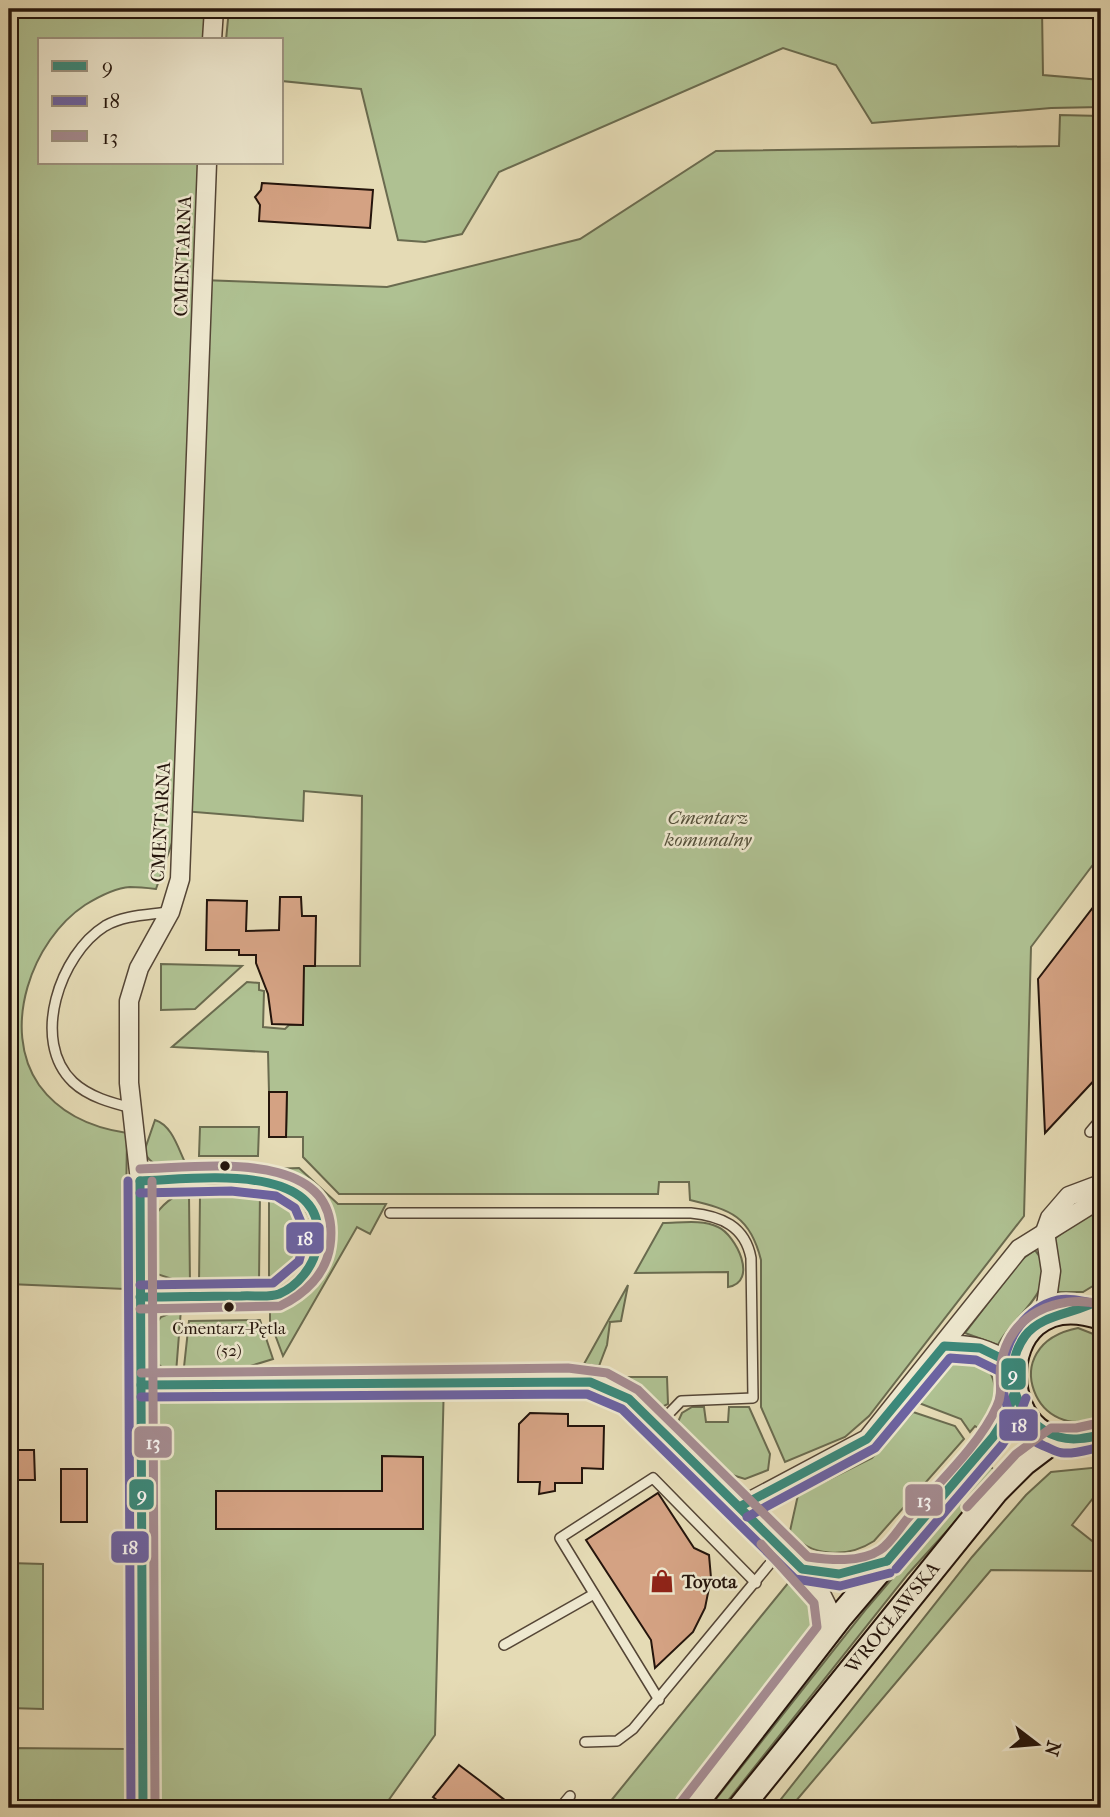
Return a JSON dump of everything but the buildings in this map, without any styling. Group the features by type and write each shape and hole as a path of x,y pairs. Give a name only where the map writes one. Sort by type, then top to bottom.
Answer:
{"main road":[{"path":"1101,1299 1089,1309 1044,1320 1021,1343 1013,1364 1014,1394 1026,1417 1045,1433 1057,1438 1077,1440 1101,1435"},
{"path":"1077,1311 1101,1317"},
{"name":"WROCŁAWSKA","path":"692,1808 829,1631 993,1437 1006,1417 1014,1394"},
{"name":"WROCŁAWSKA","path":"740,1808 996,1491 1024,1463 1057,1438"}],"street":[{"path":"212,38 214,9"},
{"name":"CMENTARNA","path":"143,1808 140,1181 132,1108 128,1030 131,992 139,968 170,912 180,879 207,164"},
{"path":"1044,1320 1051,1271 1045,1231 1050,1218 1069,1196 1101,1184"},
{"path":"741,1506 867,1440 1019,1249 1101,1198"},
{"path":"944,1346 965,1343 996,1354 1013,1364"},
{"path":"141,1385 579,1381 618,1391 741,1506 802,1569 825,1597 829,1610 829,1631"},
{"path":"802,1569 839,1574 887,1561"}],"lane":[{"path":"132,1108 111,1103 74,1082 62,1068 54,1047 52,1022 64,971 104,926 128,918 170,912"},
{"path":"1090,1132 1101,1119"},
{"path":"140,1181 281,1185 302,1198 312,1210 318,1228 318,1244 307,1271 287,1290 276,1295 141,1297"},
{"path":"390,1213 691,1213 717,1217 736,1228 744,1237 751,1258 753,1398 681,1401 657,1426"},
{"path":"659,1700 560,1538 653,1478 756,1583"},
{"path":"585,1742 617,1741 633,1729 782,1549"},
{"path":"504,1645 594,1594"},
{"path":"561,1808 570,1796"}],"green space":[{"name":"Cmentarz komunalny","path":"9,9 210,9 209,38 38,38 38,164 205,164 202,280 387,287 580,239 716,151 1059,146 1060,115 1101,116 1101,854 1031,947 1024,1216 869,1416 845,1437 785,1462 761,1407 761,1260 756,1245 745,1224 737,1217 717,1207 690,1200 689,1182 659,1182 658,1194 339,1194 303,1157 303,1137 286,1137 287,1092 269,1092 268,1052 172,1047 247,982 259,983 259,990 264,991 263,1027 285,1029 289,1025 303,1025 303,966 360,966 362,796 304,791 303,821 183,811 156,889 124,888 101,896 66,920 50,940 27,987 22,1013 22,1038 28,1063 47,1095 78,1118 127,1133 125,1289 9,1284"},
{"path":"229,9 1042,9 1043,75 1101,80 1101,107 1051,108 872,123 836,65 783,48 499,172 462,234 425,242 398,240 361,89 284,81 284,38 226,38"},
{"path":"161,964 242,966 195,1009 161,1010"},
{"path":"155,1120 167,1128 188,1168 163,1168 148,1158 144,1152"},
{"path":"200,1127 259,1127 258,1156 199,1156"},
{"path":"299,1168 338,1204 386,1204 370,1234 357,1227 283,1356 270,1321 270,1307 297,1297 316,1282 327,1262 330,1240 326,1217 314,1197 295,1180 269,1169"},
{"path":"260,1193 259,1282 199,1284 200,1195"},
{"path":"178,1195 189,1195 190,1285 157,1274 148,1252 147,1241 153,1219 168,1201"},
{"path":"269,1195 284,1202 295,1213 301,1225 302,1238 300,1251 293,1264 283,1275 269,1283"},
{"path":"1101,1205 1101,1281 1083,1292 1057,1292 1059,1273 1054,1239"},
{"path":"663,1223 705,1223 718,1227 732,1239 737,1248 743,1268 742,1277 728,1287 728,1272 635,1273"},
{"path":"1035,1250 1043,1263 1044,1276 1040,1288 998,1345 965,1333 1021,1260"},
{"path":"628,1285 621,1321 610,1322 607,1345 599,1366 584,1364"},
{"path":"181,1309 176,1373 157,1364 151,1354 148,1333 161,1317"},
{"path":"260,1320 273,1359 247,1367 184,1367 189,1321"},
{"path":"1078,1328 1101,1337 1101,1415 1079,1422 1059,1418 1044,1407 1034,1391 1031,1372 1037,1354 1052,1338"},
{"path":"963,1355 986,1367 995,1386 993,1409 983,1432 975,1426 970,1432 961,1419 911,1400 939,1366"},
{"path":"626,1377 667,1377 668,1404 662,1407"},
{"path":"444,1381 435,1735 383,1808 9,1808 9,1748 126,1749 126,1705 132,1711 132,1749 143,1750 141,1385"},
{"path":"692,1407 704,1407 706,1422 728,1422 729,1407 749,1407 770,1454 768,1470 745,1479 729,1474 677,1424 682,1413"},
{"path":"913,1412 955,1426 964,1439 874,1541 853,1550 829,1553 818,1551 798,1540 790,1531 798,1495 872,1458"},
{"path":"989,1465 998,1474 908,1574 722,1808 709,1808 867,1608"},
{"path":"1101,1467 1101,1488 1072,1525 1101,1548 1101,1571 991,1570 790,1808 774,1808 972,1557 1026,1495 1051,1472"},
{"path":"9,1563 43,1564 43,1709 9,1708"},
{"path":"793,1577 819,1605 818,1627 672,1808 605,1808"},
{"path":"126,1579 131,1579 132,1675 125,1684"}],"transit line":[{"name":"13","path":"140,1169 229,1166 262,1169 291,1177 314,1191 328,1214 330,1246 324,1266 313,1282 298,1296 280,1306 140,1309"},
{"name":"9","path":"140,1181 222,1178 253,1180 281,1186 303,1199 316,1218 317,1246 304,1274 293,1286 279,1294 140,1297"},
{"name":"18","path":"128,1181 131,1808"},
{"name":"9","path":"140,1181 143,1808"},
{"name":"13","path":"152,1181 155,1808"},
{"name":"18","path":"140,1193 231,1191 276,1196 295,1208 306,1234 299,1261 273,1283 140,1285"},
{"name":"18","path":"1101,1305 1063,1299 1036,1310 1020,1326 1008,1346 1003,1369 1004,1392 1010,1414 1024,1433 1061,1453 1101,1447"},
{"name":"9","path":"1101,1299 1050,1318 1032,1328 1017,1350 1013,1365 1016,1395 1022,1409 1032,1421 1059,1437 1070,1439 1101,1435"},
{"name":"13","path":"141,1373 568,1368 607,1373 638,1390 808,1557 845,1560 863,1557 884,1547 980,1435 999,1401 1000,1369 1006,1347 1024,1321 1037,1312 1068,1302 1101,1304"},
{"name":"9","path":"741,1506 867,1439 944,1346 980,1348 1013,1364"},
{"name":"18","path":"747,1517 875,1448 950,1358 976,1360 1007,1375"},
{"name":"9","path":"141,1385 590,1382 629,1399 802,1569 839,1574 887,1561"},
{"name":"18","path":"141,1397 587,1394 622,1409 795,1579 840,1586 890,1573"},
{"name":"9","path":"887,1561 993,1437 1006,1417 1014,1394"},
{"name":"18","path":"896,1569 1002,1445 1017,1422 1026,1398"},
{"name":"13","path":"967,1507 1016,1454 1051,1428 1076,1428 1099,1423"},
{"name":"13","path":"682,1801 817,1627 814,1603 761,1544"}],"place":[{"name":"Cmentarz-Pętla (52)","path":"229,1307"},
{"name":"Toyota","path":"662,1581"}]}
